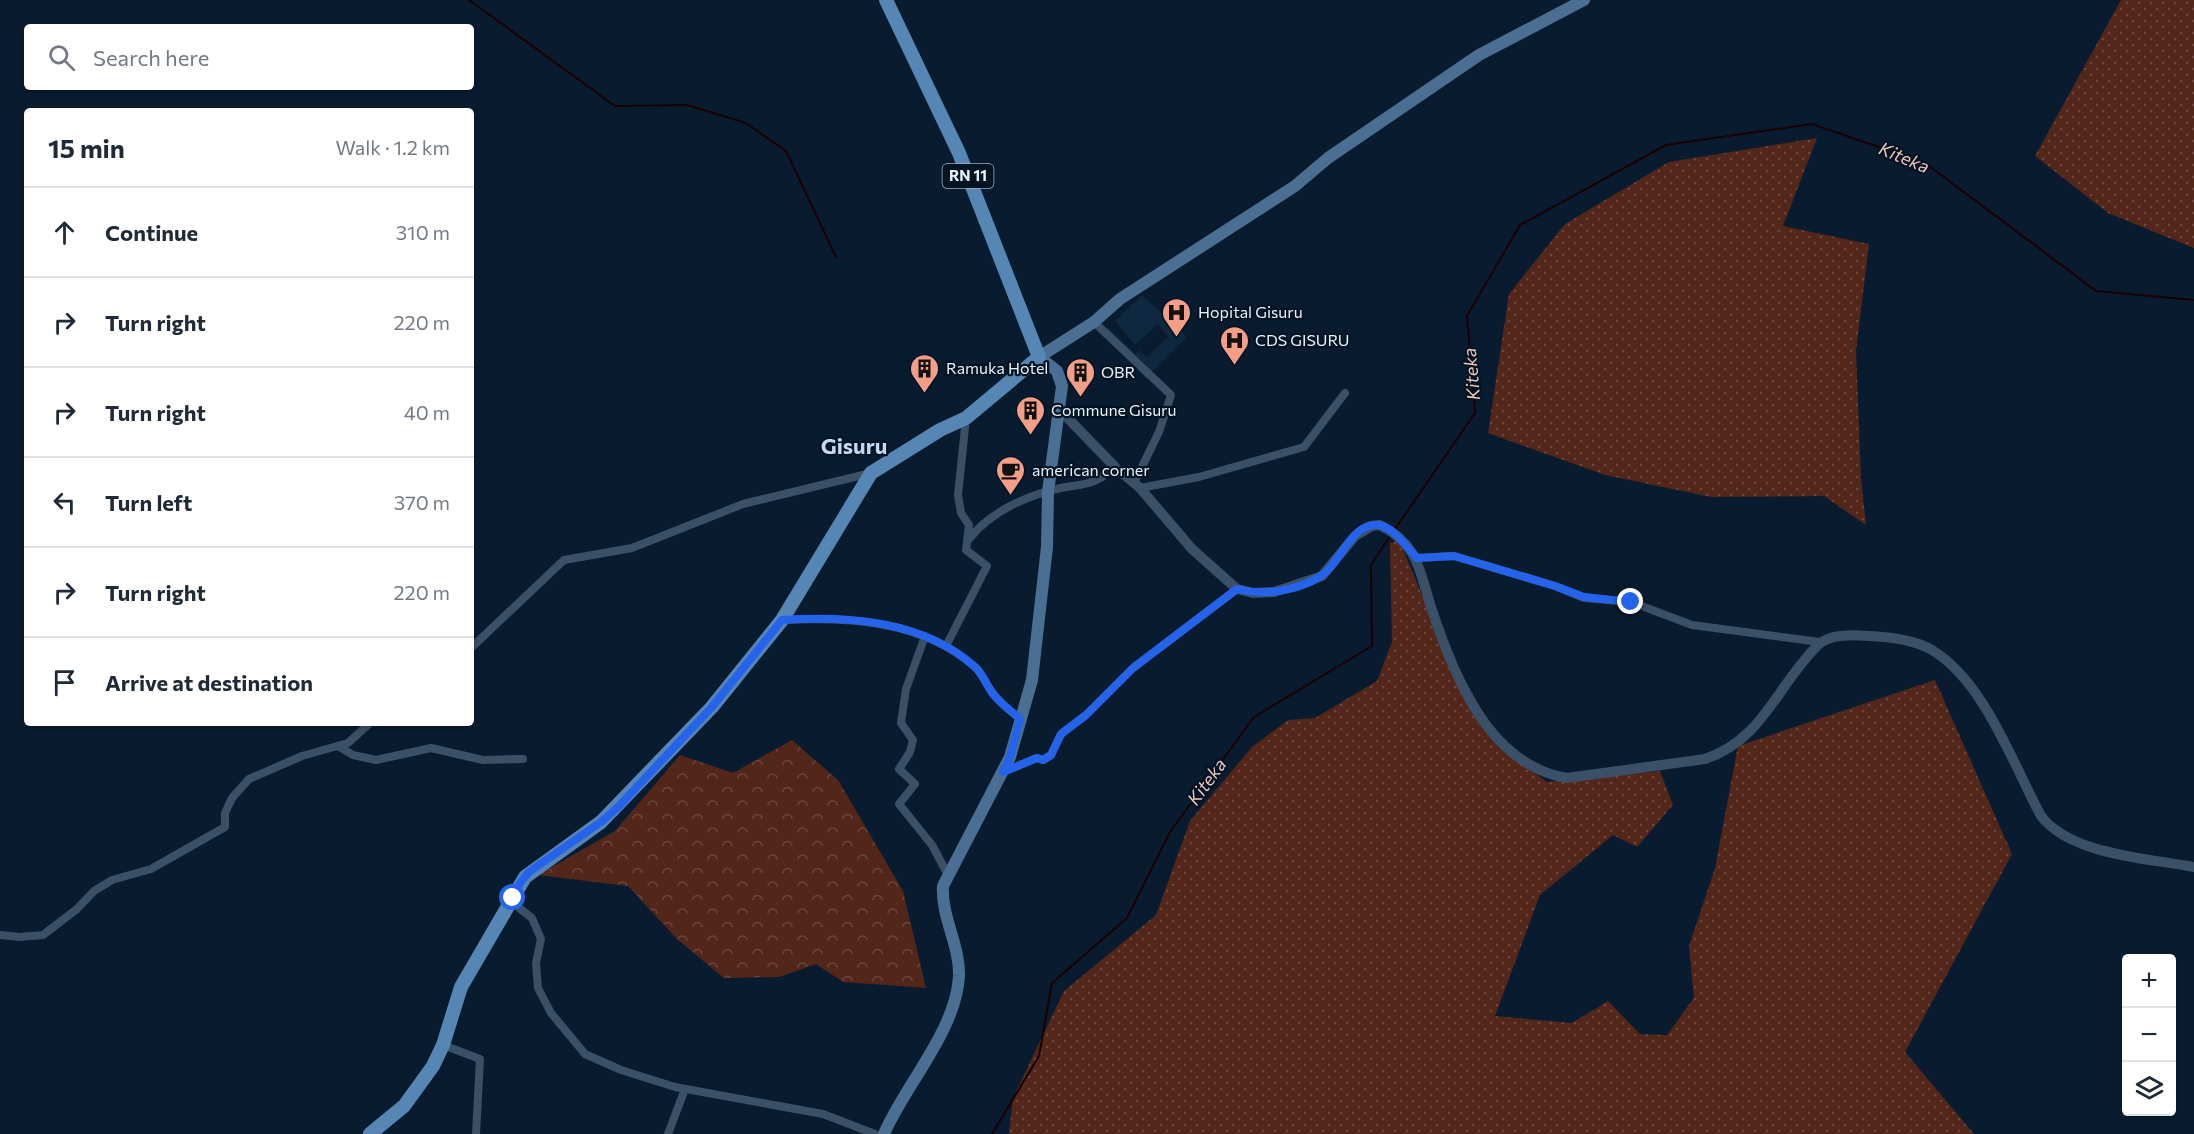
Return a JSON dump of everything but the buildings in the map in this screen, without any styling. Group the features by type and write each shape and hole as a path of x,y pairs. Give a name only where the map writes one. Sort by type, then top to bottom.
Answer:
{"main road":[{"name":"RN 11","path":"886,0 959,153 1039,357"},
{"path":"370,1134 411,1099 433,1066 443,1045 461,987 520,883 529,872 601,822 618,807 712,707 782,620 871,473 940,430 966,418 1039,357 1095,322 1120,299 1295,186 1328,158 1479,55 1584,0"},
{"path":"884,1134 944,1025 957,994 959,961 942,898 943,886 1010,757 1032,680 1047,547 1048,492 1062,386 1061,377 1039,357"}],"street":[{"path":"1095,322 1171,395 1159,432 1137,485"},
{"path":"1137,485 1198,477 1304,447 1345,393"},
{"path":"1058,408 1116,468 1137,485 1192,549 1237,589 1254,593 1274,592 1322,576 1355,536 1372,526 1380,525 1393,532 1417,558 1447,650 1476,711 1503,744 1529,766 1546,774 1567,778 1705,759 1723,753 1753,729 1796,669 1820,642"},
{"path":"946,646 987,566 966,550 965,545 970,532 969,525 961,513 958,495 966,418"},
{"path":"965,545 974,533 1002,510 1048,492 1094,483 1104,477 1111,468 1116,468"},
{"path":"474,645 564,560 633,548 743,504 871,473"},
{"path":"1417,558 1454,556 1555,586 1570,594 1631,602 1692,625 1820,642 1847,635 1879,636 1909,641 1931,649 1954,666 1968,684 1991,719 2041,816 2052,829 2069,839 2092,847 2194,867"},
{"path":"1003,772 1037,758 1043,760 1051,755 1061,734 1086,715 1133,668 1237,589"},
{"path":"782,620 840,618 887,626 925,636 946,646 977,668 994,695 1020,719"},
{"path":"925,636 914,659 906,689 901,723 913,740 910,752 899,769 915,784 899,804 932,845 948,875"},
{"path":"0,935 19,937 44,935 77,909 94,891 112,880 151,869 225,827 225,813 232,798 249,779 302,756 348,743 367,726"},
{"path":"338,747 353,755 376,760 431,748 483,759 523,759"},
{"path":"513,898 519,908 532,918 541,939 536,963 538,988 551,1013 585,1054 621,1070 686,1089 823,1114 875,1134"},
{"path":"443,1045 480,1059 476,1134"},
{"path":"668,1134 686,1089"}],"shaded area":[{"name":"Hopital Gisuru","path":"1142,295 1187,337 1146,378 1102,333 1109,328 1135,354 1139,350 1147,357 1168,337 1158,324 1135,345 1115,321"}],"green space":[{"path":"2121,0 2194,0 2194,248 2108,213 2035,156"},
{"path":"1817,138 1783,226 1869,244 1856,351 1861,478 1866,525 1824,496 1711,497 1605,475 1488,433 1509,294 1565,224 1669,162"},
{"path":"1399,540 1441,640 1508,754 1547,782 1660,771 1673,805 1637,847 1613,835 1540,895 1495,1016 1572,1023 1608,1001 1640,1034 1667,1035 1694,998 1689,946 1715,868 1738,746 1935,680 2012,854 1905,1052 1974,1134 1009,1134 1013,1098 1064,991 1156,915 1190,821 1252,747 1288,720 1315,718 1377,681 1392,642 1390,543"},
{"path":"792,740 838,780 903,891 926,988 843,982 816,964 779,977 724,978 677,939 628,886 538,875 615,831 680,755 733,773"}],"waterway":[{"path":"469,0 615,106 687,105 746,123 786,151 836,257"},
{"name":"Kiteka","path":"1395,529 1475,413 1467,316 1520,225 1666,145 1812,124 1925,163 2096,291 2194,300"},
{"name":"Kiteka","path":"992,1134 1039,1056 1052,983 1127,918 1170,832 1254,717 1372,646 1371,565 1390,536"}],"place":[{"name":"Hopital Gisuru","path":"1177,338"},
{"name":"CDS GISURU","path":"1234,366"},
{"name":"Ramuka Hotel","path":"925,394"},
{"name":"OBR","path":"1080,398"},
{"name":"Commune Gisuru","path":"1030,436"},
{"name":"american corner","path":"1011,496"}],"district":[{"name":"Gisuru","path":"854,446"}],"route":[{"path":"513,898 520,883 529,872 601,822 618,807 712,707 782,620 840,618 887,626 925,636 946,646 977,668 994,695 1020,719 1010,757 1003,772 1024,762 1037,758 1043,760 1051,755 1061,734 1086,715 1133,668 1237,589 1254,593 1274,592 1322,576 1332,567 1355,536 1372,526 1380,525 1393,532 1417,558 1454,556 1555,586 1570,594 1631,602"}]}
